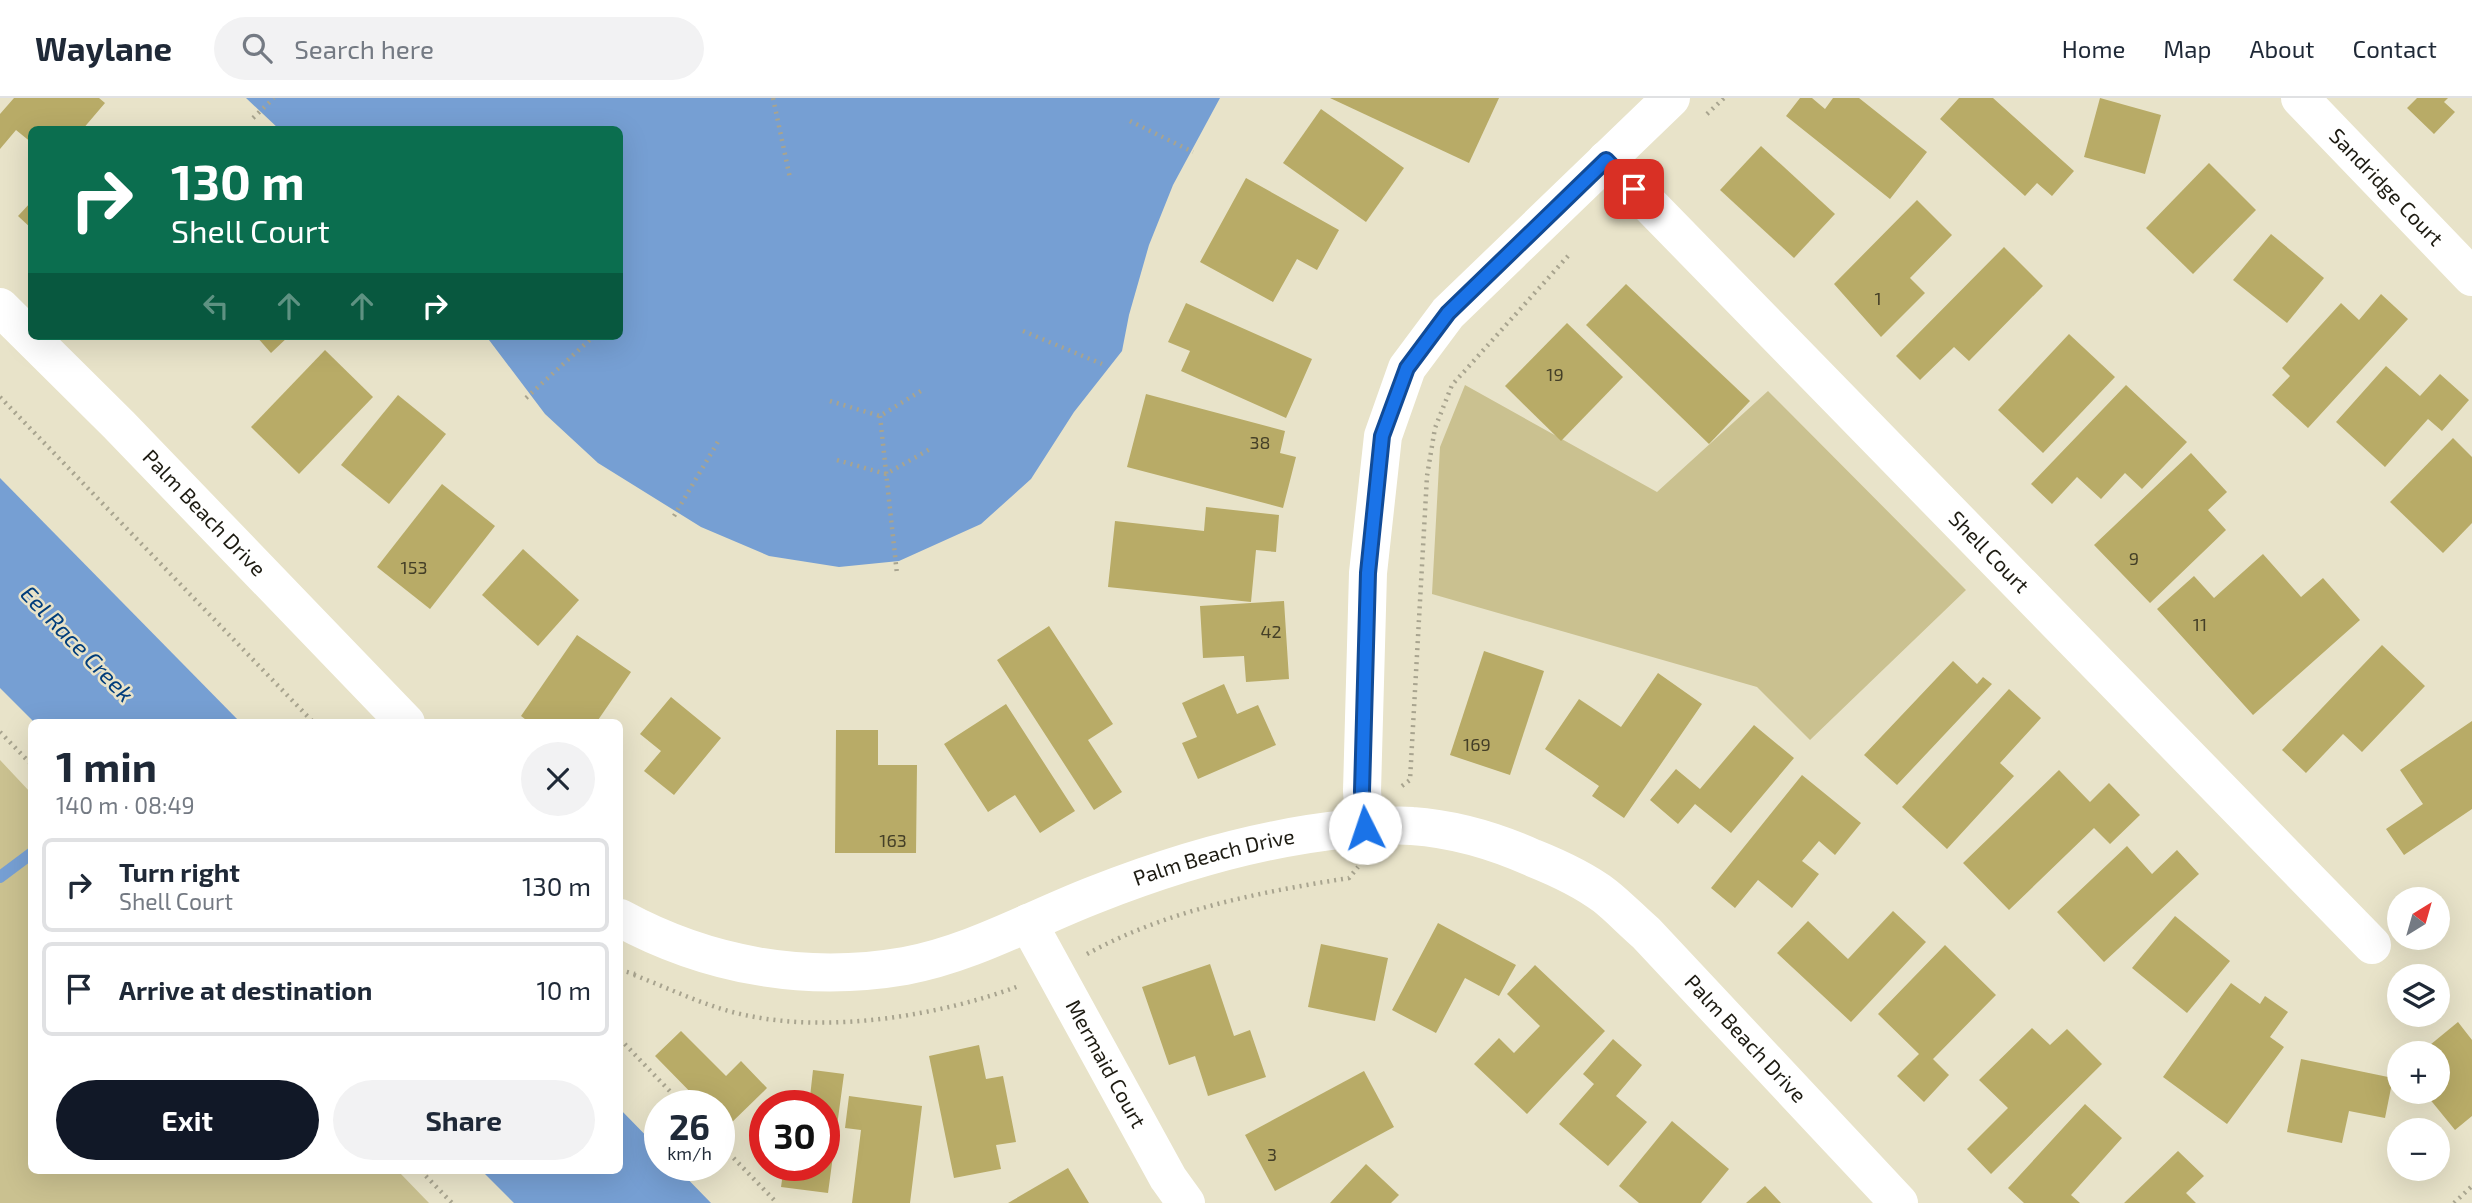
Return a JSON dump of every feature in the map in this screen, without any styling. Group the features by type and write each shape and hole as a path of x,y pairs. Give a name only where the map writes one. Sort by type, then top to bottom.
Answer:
{"street":[{"path":"1365,828 1362,791 1368,573 1382,436 1407,368 1448,313 1671,98"},
{"name":"Sandridge Court","path":"2300,98 2472,277"},
{"name":"Shell Court","path":"1606,160 2372,945"},
{"name":"Palm Beach Drive","path":"0,307 28,335"},
{"name":"Palm Beach Drive","path":"33,340 119,425 402,719"},
{"name":"Palm Beach Drive","path":"623,919 699,951 738,962 816,975 908,965 960,951 1093,895 1209,855 1312,833 1365,828 1410,825 1457,832 1510,848 1559,869 1604,895 1655,943 1899,1203"},
{"name":"Mermaid Court","path":"1028,923 1168,1178 1186,1203"}],"path":[{"path":"253,118 274,98"},
{"path":"773,98 790,178"},
{"path":"1704,117 1724,98"},
{"path":"1130,121 1193,152"},
{"path":"1402,786 1410,780 1427,476 1435,428 1452,385 1569,254"},
{"path":"1023,331 1102,364"},
{"path":"526,398 590,340"},
{"path":"830,401 880,416 924,389"},
{"path":"0,397 310,719"},
{"path":"880,416 897,574"},
{"path":"674,516 719,440"},
{"path":"837,460 886,474 930,449"},
{"path":"0,732 28,761"},
{"path":"623,1042 669,1090"},
{"path":"735,1160 777,1203"},
{"path":"424,1174 453,1203"},
{"path":"2454,1203 2472,1186"}],"shaded area":[{"path":"1465,385 1657,492 1768,391 1966,590 1810,740 1757,687 1432,594 1440,447"},
{"path":"0,760 28,790 28,1174 401,1174 429,1203 0,1203"}],"water":[{"path":"246,98 1220,98 1173,185 1149,245 1129,315 1122,351 1074,412 1031,479 981,524 899,561 839,567 769,556 701,527 598,463 545,414 489,340 623,340 623,126 276,126"},
{"name":"Eel Race Creek","path":"0,478 237,719 31,719 0,688"},
{"path":"623,1112 644,1134 644,1181 690,1181 711,1203 514,1203 485,1174 623,1174"}],"building":[{"path":"14,98 99,98 105,103 85,126 28,126 28,140 16,130 0,149 0,114"},
{"path":"1330,98 1499,98 1469,163"},
{"path":"1800,98 1812,98 1825,109 1833,98 1859,98 1927,152 1890,199 1786,116"},
{"path":"1959,98 1993,98 2074,171 2052,196 2037,183 2025,196 1940,119"},
{"path":"2100,98 2161,115 2145,174 2084,157"},
{"path":"2417,98 2448,98 2444,102 2455,112 2434,134 2407,108"},
{"path":"1321,109 1404,168 1366,222 1283,163"},
{"path":"1761,146 1835,214 1794,258 1720,190"},
{"path":"2209,163 2256,210 2193,274 2146,228"},
{"path":"1246,178 1339,230 1317,270 1297,259 1273,302 1200,262"},
{"path":"1917,200 1952,235 1910,278 1925,293 1881,337 1834,284"},
{"path":"28,205 28,225 18,216"},
{"path":"2271,234 2324,278 2287,323 2233,280"},
{"path":"2004,247 2043,286 1969,361 1954,347 1920,380 1896,356"},
{"path":"1626,284 1750,401 1709,444 1586,325"},
{"path":"2381,294 2408,319 2308,428 2272,395 2290,376 2282,368 2341,303 2359,320"},
{"path":"1186,303 1312,359 1286,418 1181,371 1190,351 1168,342"},
{"path":"1567,323 1623,377 1561,441 1505,386"},
{"path":"2069,334 2115,377 2043,453 1998,410"},
{"path":"260,340 285,340 271,353"},
{"path":"325,350 373,397 299,474 251,427"},
{"path":"2386,366 2420,396 2440,374 2469,400 2442,431 2428,419 2385,467 2336,422"},
{"path":"2126,385 2187,442 2142,489 2125,473 2101,499 2077,477 2052,504 2031,484"},
{"path":"1146,394 1285,431 1280,453 1296,457 1283,508 1127,467"},
{"path":"398,395 446,434 389,504 341,465"},
{"path":"2453,438 2472,457 2472,523 2443,553 2390,502"},
{"path":"2191,453 2227,492 2208,510 2226,530 2150,603 2094,545"},
{"path":"442,484 495,526 430,609 377,567"},
{"path":"1206,507 1279,515 1276,552 1256,550 1251,602 1108,587 1115,521 1204,531"},
{"path":"523,549 579,600 538,646 482,595"},
{"path":"2263,554 2301,597 2323,578 2360,620 2253,715 2157,609 2194,576 2214,598"},
{"path":"1284,601 1289,679 1246,682 1244,656 1203,658 1200,606"},
{"path":"1049,626 1113,724 1088,740 1122,792 1094,810 997,660"},
{"path":"577,635 631,672 599,719 525,719 521,716"},
{"path":"2382,645 2425,686 2362,752 2343,734 2306,773 2282,750"},
{"path":"1484,651 1544,671 1510,775 1450,755"},
{"path":"1953,661 1977,684 1983,677 1992,684 1897,785 1864,755"},
{"path":"1658,673 1702,704 1624,818 1592,796 1599,786 1545,749 1579,699 1621,727"},
{"path":"1224,684 1237,714 1258,705 1276,745 1198,779 1182,743 1197,737 1182,703"},
{"path":"2009,689 2041,718 2000,763 2014,776 1947,849 1902,807"},
{"path":"671,697 721,738 674,795 644,771 661,751 640,734"},
{"path":"1006,704 1075,811 1040,833 1015,795 988,812 944,744"},
{"path":"2472,721 2472,809 2404,855 2386,829 2423,804 2400,770"},
{"path":"1754,725 1794,758 1731,833 1695,804 1678,824 1650,800 1676,769 1700,789"},
{"path":"836,730 878,730 878,765 917,765 916,853 835,853"},
{"path":"2059,770 2090,802 2109,783 2140,815 2110,844 2094,828 2009,910 1963,863"},
{"path":"1802,775 1861,823 1835,855 1819,841 1802,861 1819,874 1792,908 1758,880 1735,908 1711,888"},
{"path":"2127,846 2152,874 2177,850 2199,874 2104,962 2057,912"},
{"path":"1893,911 1926,942 1851,1022 1777,953 1808,921 1848,959"},
{"path":"2175,916 2230,961 2187,1013 2132,968"},
{"path":"1438,923 1516,965 1499,996 1465,978 1436,1033 1392,1010"},
{"path":"1321,944 1388,958 1375,1021 1308,1007"},
{"path":"1945,945 1996,995 1933,1059 1949,1075 1924,1102 1897,1076 1919,1054 1878,1014"},
{"path":"1210,964 1234,1036 1250,1030 1266,1077 1208,1096 1195,1056 1169,1065 1142,987"},
{"path":"1535,965 1605,1031 1527,1114 1474,1064 1499,1038 1514,1053 1540,1026 1507,994"},
{"path":"2231,983 2260,1004 2265,996 2288,1012 2270,1037 2284,1047 2227,1124 2163,1077"},
{"path":"2458,1022 2472,1040 2472,1116 2455,1130 2450,1124 2450,1118 2445,1118 2434,1104 2450,1104 2450,1041 2435,1041"},
{"path":"2032,1028 2050,1045 2067,1029 2102,1064 1991,1174 1967,1149 2008,1108 1979,1080"},
{"path":"681,1031 726,1076 741,1061 767,1088 749,1090 749,1106 735,1119 735,1090 688,1090 655,1056"},
{"path":"1613,1039 1642,1065 1616,1096 1647,1122 1608,1166 1559,1124 1594,1084 1583,1074"},
{"path":"979,1045 986,1079 1003,1076 1016,1142 996,1145 1001,1169 954,1178 929,1056"},
{"path":"2301,1059 2387,1077 2388,1104 2385,1118 2349,1111 2342,1143 2287,1132"},
{"path":"813,1070 844,1074 840,1104 840,1090 811,1090"},
{"path":"1364,1071 1394,1127 1275,1191 1245,1135"},
{"path":"849,1096 922,1106 910,1203 852,1203 861,1130 845,1128"},
{"path":"2085,1104 2122,1138 2071,1195 2080,1203 2024,1203 2008,1188"},
{"path":"1672,1121 1729,1169 1701,1203 1639,1203 1619,1186"},
{"path":"2178,1151 2204,1176 2186,1193 2196,1203 2124,1203"},
{"path":"1366,1164 1399,1195 1391,1203 1330,1203"},
{"path":"1068,1168 1089,1203 1008,1203"},
{"path":"782,1181 830,1181 828,1193 781,1187"},
{"path":"1765,1186 1781,1203 1746,1203"}],"waterway":[{"path":"0,877 28,856"}],"route":[{"path":"1365,828 1362,791 1368,573 1382,436 1407,368 1448,313 1606,160 1634,189"}]}
